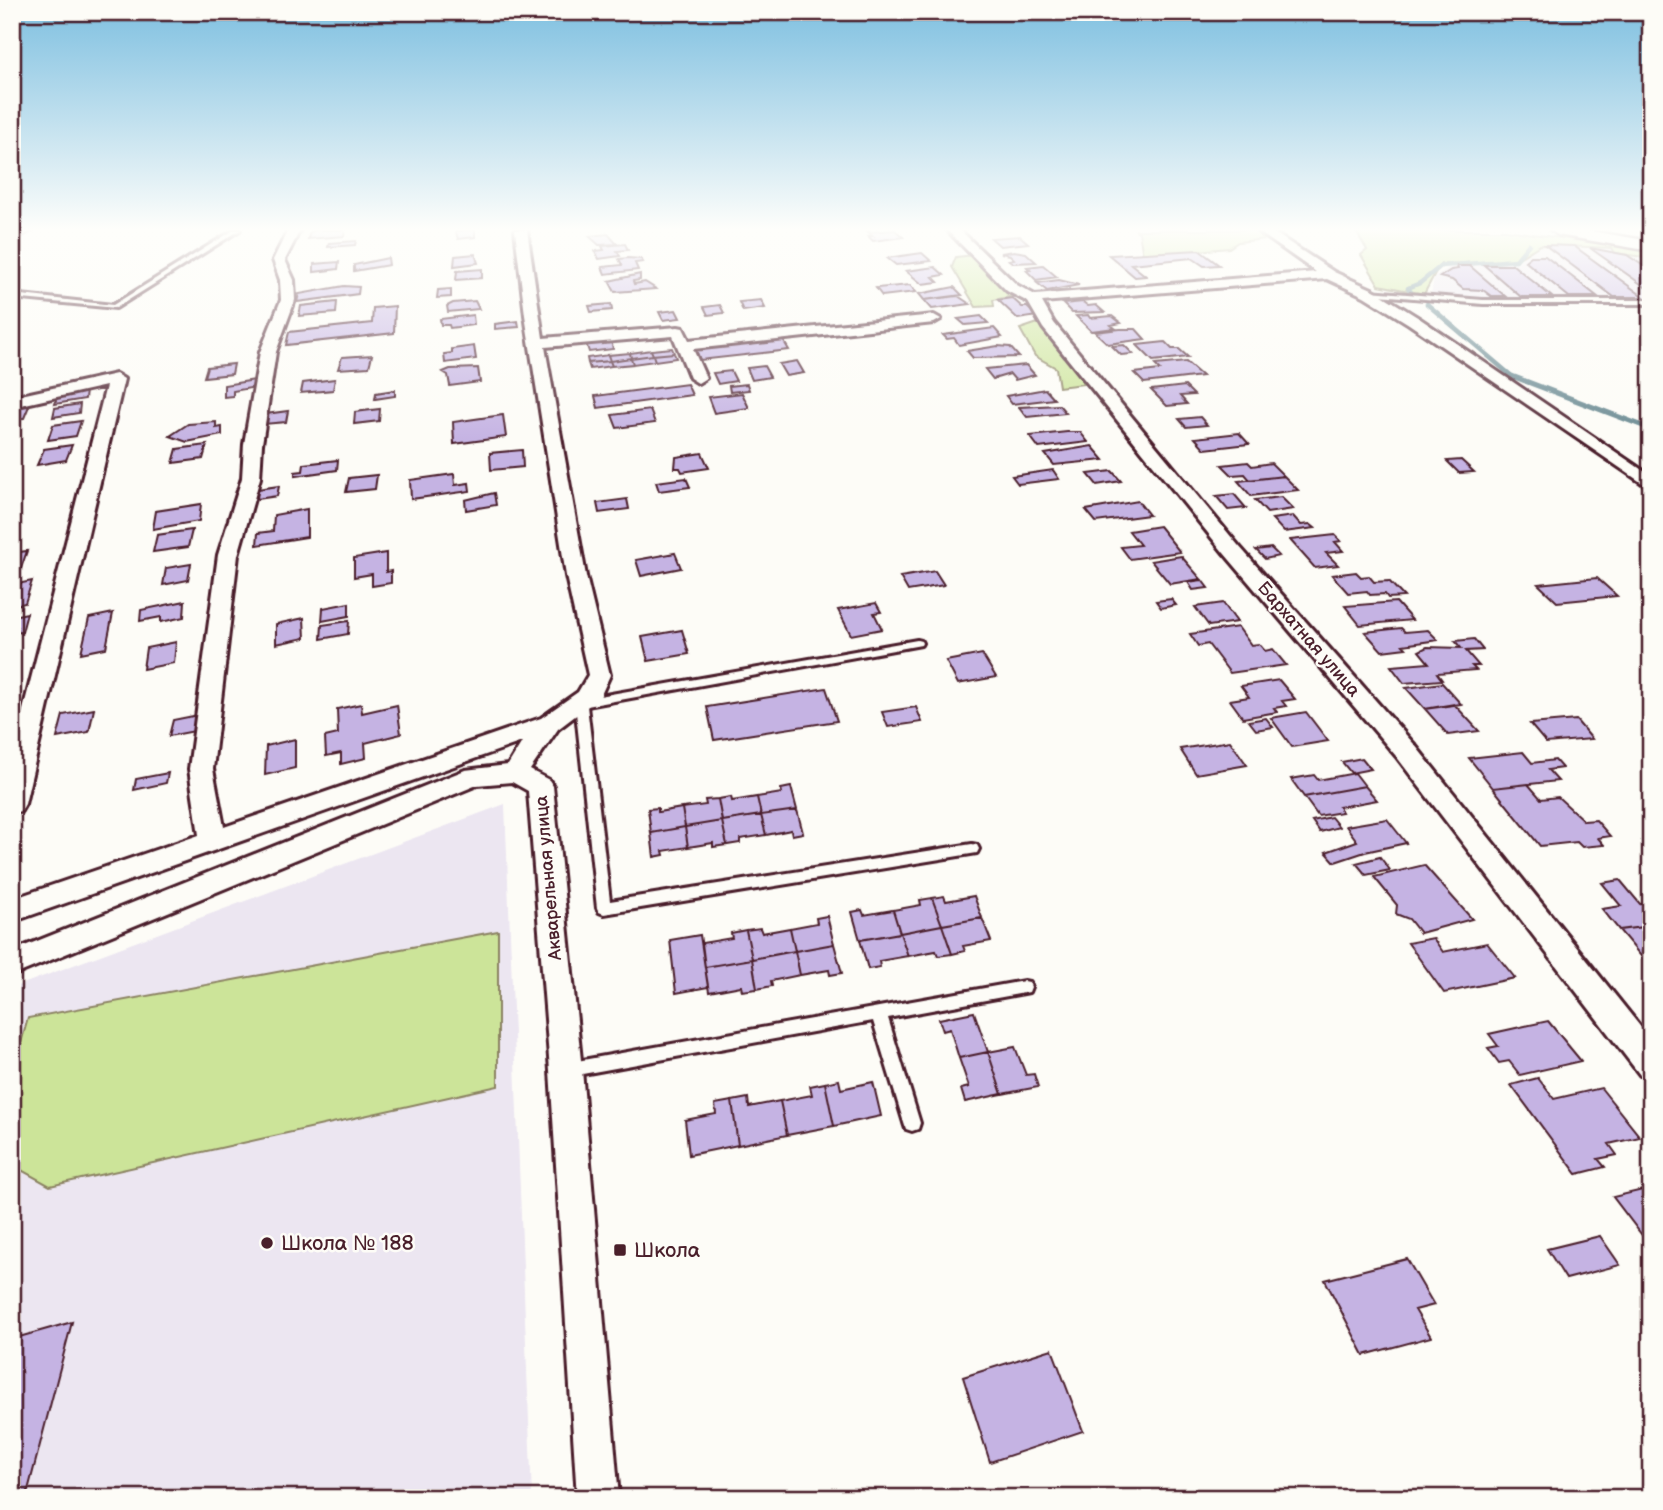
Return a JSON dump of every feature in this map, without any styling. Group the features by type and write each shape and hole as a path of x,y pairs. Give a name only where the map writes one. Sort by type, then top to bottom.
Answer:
{"street":[{"path":"214,838 206,808 201,769 228,555 242,518 251,478 253,444 268,352 288,300"},
{"path":"12,911 214,838 549,724 581,703 596,688 599,675 576,576 531,300"},
{"name":"Бархатная улица","path":"1034,300 1048,325 1231,549 1405,750 1651,1065"},
{"path":"1380,300 1651,484"},
{"path":"684,345 934,318"},
{"path":"537,344 678,331 698,378"},
{"path":"12,402 116,379 12,804"},
{"path":"12,964 474,776 515,773 549,724"},
{"name":"Акварельная улица","path":"515,773 540,786 566,1070 598,1498"}],"lane":[{"path":"53,300 114,307 124,300"},
{"path":"1464,300 1651,302"},
{"path":"917,643 581,703 604,908 972,849"},
{"path":"566,1070 1024,987"},
{"path":"879,1015 912,1123"}],"shaded area":[{"name":"Школа № 188","path":"505,804 532,1498 12,1498 12,988"}],"green space":[{"path":"972,300 993,300 994,306 976,307"},
{"path":"1038,323 1092,383 1059,387 1056,368 1035,356 1020,329"},
{"path":"498,931 498,1086 50,1186 12,1165 12,1075 28,1018"}],"building":[{"path":"761,300 765,308 743,311 739,302"},
{"path":"924,300 965,300 970,304 932,309"},
{"path":"998,300 1015,300 1037,316 1018,319"},
{"path":"475,301 479,309 448,312 447,306 453,303"},
{"path":"337,302 336,313 299,316 301,306"},
{"path":"1083,302 1088,306 1096,305 1104,312 1072,313 1063,304"},
{"path":"611,304 612,310 591,312 589,306"},
{"path":"720,305 724,313 708,315 704,307"},
{"path":"395,306 394,333 286,345 289,332 372,323 373,308"},
{"path":"676,310 680,318 663,320 659,312"},
{"path":"473,315 474,325 450,328 449,325 441,325 440,319"},
{"path":"1088,315 1090,318 1112,316 1121,323 1111,325 1115,328 1091,331 1076,316"},
{"path":"981,316 988,323 965,325 958,319"},
{"path":"518,321 519,327 495,329 495,324"},
{"path":"994,328 1002,337 959,345 954,338 947,339 943,335"},
{"path":"1136,329 1145,339 1108,344 1095,332"},
{"path":"611,340 613,349 589,352 586,343"},
{"path":"783,340 789,350 700,360 696,350"},
{"path":"1165,342 1188,357 1153,361 1137,345"},
{"path":"1124,345 1133,354 1121,355 1112,346"},
{"path":"474,346 476,359 445,363 444,354 452,353 452,349"},
{"path":"998,346 1010,347 1019,357 973,358 967,351"},
{"path":"672,348 674,353 653,355 651,350"},
{"path":"651,350 653,355 631,358 630,353"},
{"path":"630,353 631,358 610,361 608,355"},
{"path":"674,353 676,358 655,361 653,355"},
{"path":"372,355 369,367 338,369 342,357"},
{"path":"608,355 610,361 588,363 587,358"},
{"path":"653,355 655,361 633,364 631,358"},
{"path":"631,358 633,364 612,366 610,361"},
{"path":"610,361 612,366 590,369 588,363"},
{"path":"797,361 804,373 786,376 779,364"},
{"path":"1186,362 1202,376 1144,383 1134,373 1160,370 1155,365"},
{"path":"234,364 232,374 204,377 207,367"},
{"path":"1026,365 1035,375 1015,380 1010,374 993,379 985,369"},
{"path":"764,366 770,377 752,380 747,368"},
{"path":"478,368 480,382 450,386 448,375 443,372 450,369"},
{"path":"731,371 736,381 718,384 713,373"},
{"path":"335,379 333,390 301,393 303,383"},
{"path":"255,380 256,387 233,391 233,396 224,397 224,385"},
{"path":"687,384 692,395 598,408 595,396"},
{"path":"747,384 749,390 730,392 729,386"},
{"path":"1185,386 1194,395 1180,396 1187,404 1167,406 1151,390"},
{"path":"1045,389 1054,399 1012,404 1006,396"},
{"path":"395,390 395,396 375,399 376,393"},
{"path":"86,391 85,399 55,404 57,396"},
{"path":"742,393 749,408 714,413 708,397"},
{"path":"80,404 79,413 53,417 55,408"},
{"path":"1059,405 1066,413 1027,417 1019,407"},
{"path":"29,406 24,418 12,419 12,408"},
{"path":"380,409 379,421 354,424 355,412"},
{"path":"650,410 655,423 617,428 612,415"},
{"path":"288,411 286,422 264,424 266,414"},
{"path":"503,415 506,437 454,444 453,422"},
{"path":"1200,417 1207,425 1186,427 1179,419"},
{"path":"81,421 76,436 48,440 53,425"},
{"path":"216,422 216,428 222,427 222,435 187,442 170,436 188,424"},
{"path":"1080,432 1088,442 1039,448 1030,436"},
{"path":"1239,433 1249,444 1205,449 1195,438"},
{"path":"72,445 66,460 37,465 44,449"},
{"path":"207,445 203,459 173,463 177,449"},
{"path":"1092,446 1104,460 1054,465 1045,454"},
{"path":"522,450 523,467 491,470 490,453"},
{"path":"702,453 709,468 682,472 680,468 675,468 676,457"},
{"path":"338,460 337,470 295,476 295,472 303,471 304,464"},
{"path":"1461,460 1474,472 1459,473 1447,461"},
{"path":"1248,462 1252,466 1271,463 1284,476 1250,480 1245,474 1232,475 1222,465"},
{"path":"1053,470 1059,479 1018,484 1012,476"},
{"path":"1112,471 1121,481 1097,485 1088,474"},
{"path":"454,474 455,485 469,483 470,491 411,499 410,480"},
{"path":"377,475 375,489 346,492 349,478"},
{"path":"1284,476 1298,490 1251,496 1238,481"},
{"path":"686,478 690,487 659,491 656,482"},
{"path":"279,486 277,496 257,499 258,489"},
{"path":"494,493 496,505 466,510 465,500"},
{"path":"1234,494 1246,508 1228,510 1216,496"},
{"path":"1281,497 1293,509 1267,513 1255,500"},
{"path":"627,499 629,509 599,513 597,503"},
{"path":"1138,501 1149,515 1096,522 1086,510"},
{"path":"201,504 199,521 153,529 156,511"},
{"path":"307,509 307,537 257,545 258,533 273,531 274,515"},
{"path":"1293,516 1301,525 1310,524 1315,528 1284,532 1272,519"},
{"path":"1159,526 1180,552 1130,559 1121,547 1140,545 1129,531"},
{"path":"192,530 188,547 153,552 157,535"},
{"path":"1335,535 1341,541 1335,542 1343,551 1326,553 1338,565 1315,568 1290,540"},
{"path":"1271,548 1279,556 1265,559 1256,550"},
{"path":"27,551 20,571 12,572 12,553"},
{"path":"386,553 386,572 391,571 391,583 372,586 372,574 354,577 354,558"},
{"path":"675,553 681,568 641,576 636,560"},
{"path":"1181,556 1201,579 1170,584 1151,561"},
{"path":"191,564 188,580 163,585 166,568"},
{"path":"935,571 944,585 908,591 900,577"},
{"path":"1356,572 1361,577 1369,576 1374,582 1389,581 1404,597 1388,598 1385,594 1370,595 1367,591 1348,593 1332,575"},
{"path":"1597,578 1617,596 1557,602 1538,584"},
{"path":"1202,580 1208,588 1193,590 1188,582"},
{"path":"32,581 25,603 12,606 12,585"},
{"path":"1171,599 1176,605 1161,608 1156,601"},
{"path":"185,601 184,617 161,622 161,617 140,621 141,610"},
{"path":"1396,602 1412,620 1360,625 1345,606"},
{"path":"349,603 349,616 322,621 323,608"},
{"path":"876,603 881,612 874,613 882,629 851,635 838,610"},
{"path":"1223,603 1237,622 1209,626 1195,607"},
{"path":"27,613 22,632 12,633 12,616"},
{"path":"113,613 106,648 81,653 89,618"},
{"path":"304,618 305,638 276,644 276,624"},
{"path":"349,621 348,634 321,639 322,625"},
{"path":"1238,627 1251,645 1259,644 1265,651 1273,649 1286,665 1230,673 1208,644 1198,646 1190,634"},
{"path":"1401,628 1405,632 1428,630 1438,640 1382,651 1365,632"},
{"path":"682,630 689,654 648,661 642,637"},
{"path":"1474,639 1483,650 1466,651 1479,666 1472,666 1476,670 1437,673 1442,680 1404,683 1391,666 1429,663 1419,651 1427,647 1461,648 1455,641"},
{"path":"176,642 174,663 143,669 146,648"},
{"path":"982,654 996,677 958,684 946,661"},
{"path":"1279,680 1295,699 1282,701 1286,706 1274,708 1277,712 1243,718 1230,700 1249,697 1241,686"},
{"path":"1442,683 1461,704 1425,709 1406,688"},
{"path":"826,688 837,721 714,740 707,707"},
{"path":"361,704 362,713 397,705 401,734 365,743 366,758 341,764 341,753 326,756 325,737 338,734 337,709"},
{"path":"1454,704 1479,731 1448,735 1425,709"},
{"path":"916,707 922,722 888,727 882,712"},
{"path":"94,709 89,732 57,738 63,715"},
{"path":"1306,712 1328,741 1292,747 1271,718"},
{"path":"203,714 200,730 169,736 173,720"},
{"path":"1266,718 1273,727 1256,730 1249,721"},
{"path":"1576,720 1592,739 1546,743 1530,724"},
{"path":"295,739 295,768 265,775 266,746"},
{"path":"1230,741 1247,765 1196,774 1180,749"},
{"path":"1523,752 1532,763 1555,760 1562,768 1548,770 1558,781 1493,788 1469,758"},
{"path":"1362,758 1371,769 1351,773 1342,762"},
{"path":"168,773 166,783 134,790 136,779"},
{"path":"1355,773 1365,786 1304,797 1291,779 1314,775 1318,780"},
{"path":"1528,784 1541,799 1558,797 1584,821 1596,820 1610,836 1598,838 1604,845 1582,847 1577,842 1540,846 1493,788"},
{"path":"1365,786 1377,800 1339,807 1342,812 1318,816 1304,797"},
{"path":"791,787 797,810 761,815 757,797 782,793 781,789"},
{"path":"731,797 732,801 757,797 761,815 722,821 718,799"},
{"path":"718,799 722,821 685,827 682,808 706,805 705,800"},
{"path":"658,808 658,812 682,808 685,827 651,833 648,809"},
{"path":"797,810 803,833 792,835 791,830 766,835 761,815"},
{"path":"761,815 766,835 740,839 740,843 727,845 722,821"},
{"path":"1331,817 1339,827 1320,832 1312,821"},
{"path":"1387,819 1406,843 1335,862 1326,852 1357,841 1346,826"},
{"path":"722,821 727,845 713,847 713,843 688,847 685,827"},
{"path":"685,827 688,847 663,851 664,855 654,857 651,833"},
{"path":"1380,857 1390,870 1366,875 1356,863"},
{"path":"1424,865 1472,919 1420,933 1409,919 1396,914 1397,905 1374,877"},
{"path":"1620,880 1640,904 1651,903 1651,926 1619,930 1602,909 1621,906 1602,883"},
{"path":"944,896 946,901 974,896 982,918 942,925 932,898"},
{"path":"932,898 942,925 900,933 893,910 921,905 920,900"},
{"path":"862,910 864,915 893,910 900,933 860,940 852,912"},
{"path":"827,916 834,944 795,951 790,928 817,923 816,918"},
{"path":"982,918 991,941 963,946 965,951 952,954 942,925"},
{"path":"942,925 952,954 938,956 936,951 908,956 900,933"},
{"path":"1651,926 1651,968 1619,930"},
{"path":"760,928 762,933 790,928 795,951 752,959 746,930"},
{"path":"746,930 752,959 705,967 702,943 732,938 731,933"},
{"path":"900,933 908,956 879,961 880,967 868,969 860,940"},
{"path":"700,935 708,987 676,993 670,940"},
{"path":"1433,938 1443,952 1487,943 1515,978 1444,993 1408,943"},
{"path":"834,944 842,973 830,975 829,970 800,975 795,951"},
{"path":"795,951 800,975 771,981 772,986 757,989 752,959"},
{"path":"752,959 757,989 742,991 741,986 709,992 705,967"},
{"path":"974,1012 988,1052 959,1058 950,1029 943,1031 939,1019"},
{"path":"1548,1021 1581,1061 1520,1075 1509,1061 1499,1063 1488,1048 1498,1046 1489,1034"},
{"path":"1015,1047 1026,1075 1034,1074 1038,1087 1002,1094 988,1052"},
{"path":"988,1052 1002,1094 965,1102 961,1089 969,1087 959,1058"},
{"path":"1538,1078 1554,1099 1601,1088 1640,1137 1609,1144 1617,1155 1598,1159 1605,1167 1577,1174 1511,1085"},
{"path":"839,1080 841,1089 873,1082 881,1116 834,1126 825,1083"},
{"path":"825,1083 834,1126 787,1135 780,1101 812,1095 810,1086"},
{"path":"748,1098 749,1107 780,1101 787,1135 738,1145 732,1101"},
{"path":"732,1101 738,1145 689,1155 685,1120 716,1114 715,1104"},
{"path":"1651,1188 1651,1247 1613,1197"},
{"path":"1600,1236 1620,1265 1566,1279 1547,1249"},
{"path":"1407,1259 1434,1305 1415,1310 1431,1337 1364,1355 1325,1280"},
{"path":"72,1322 26,1498 12,1498 12,1339"},
{"path":"1052,1349 1083,1431 990,1462 963,1377"}],"waterway":[{"path":"1427,304 1514,378"},
{"path":"1512,376 1651,429"}],"place":[{"name":"Школа № 188","path":"267,1243"},
{"name":"Школа","path":"620,1250"}]}
